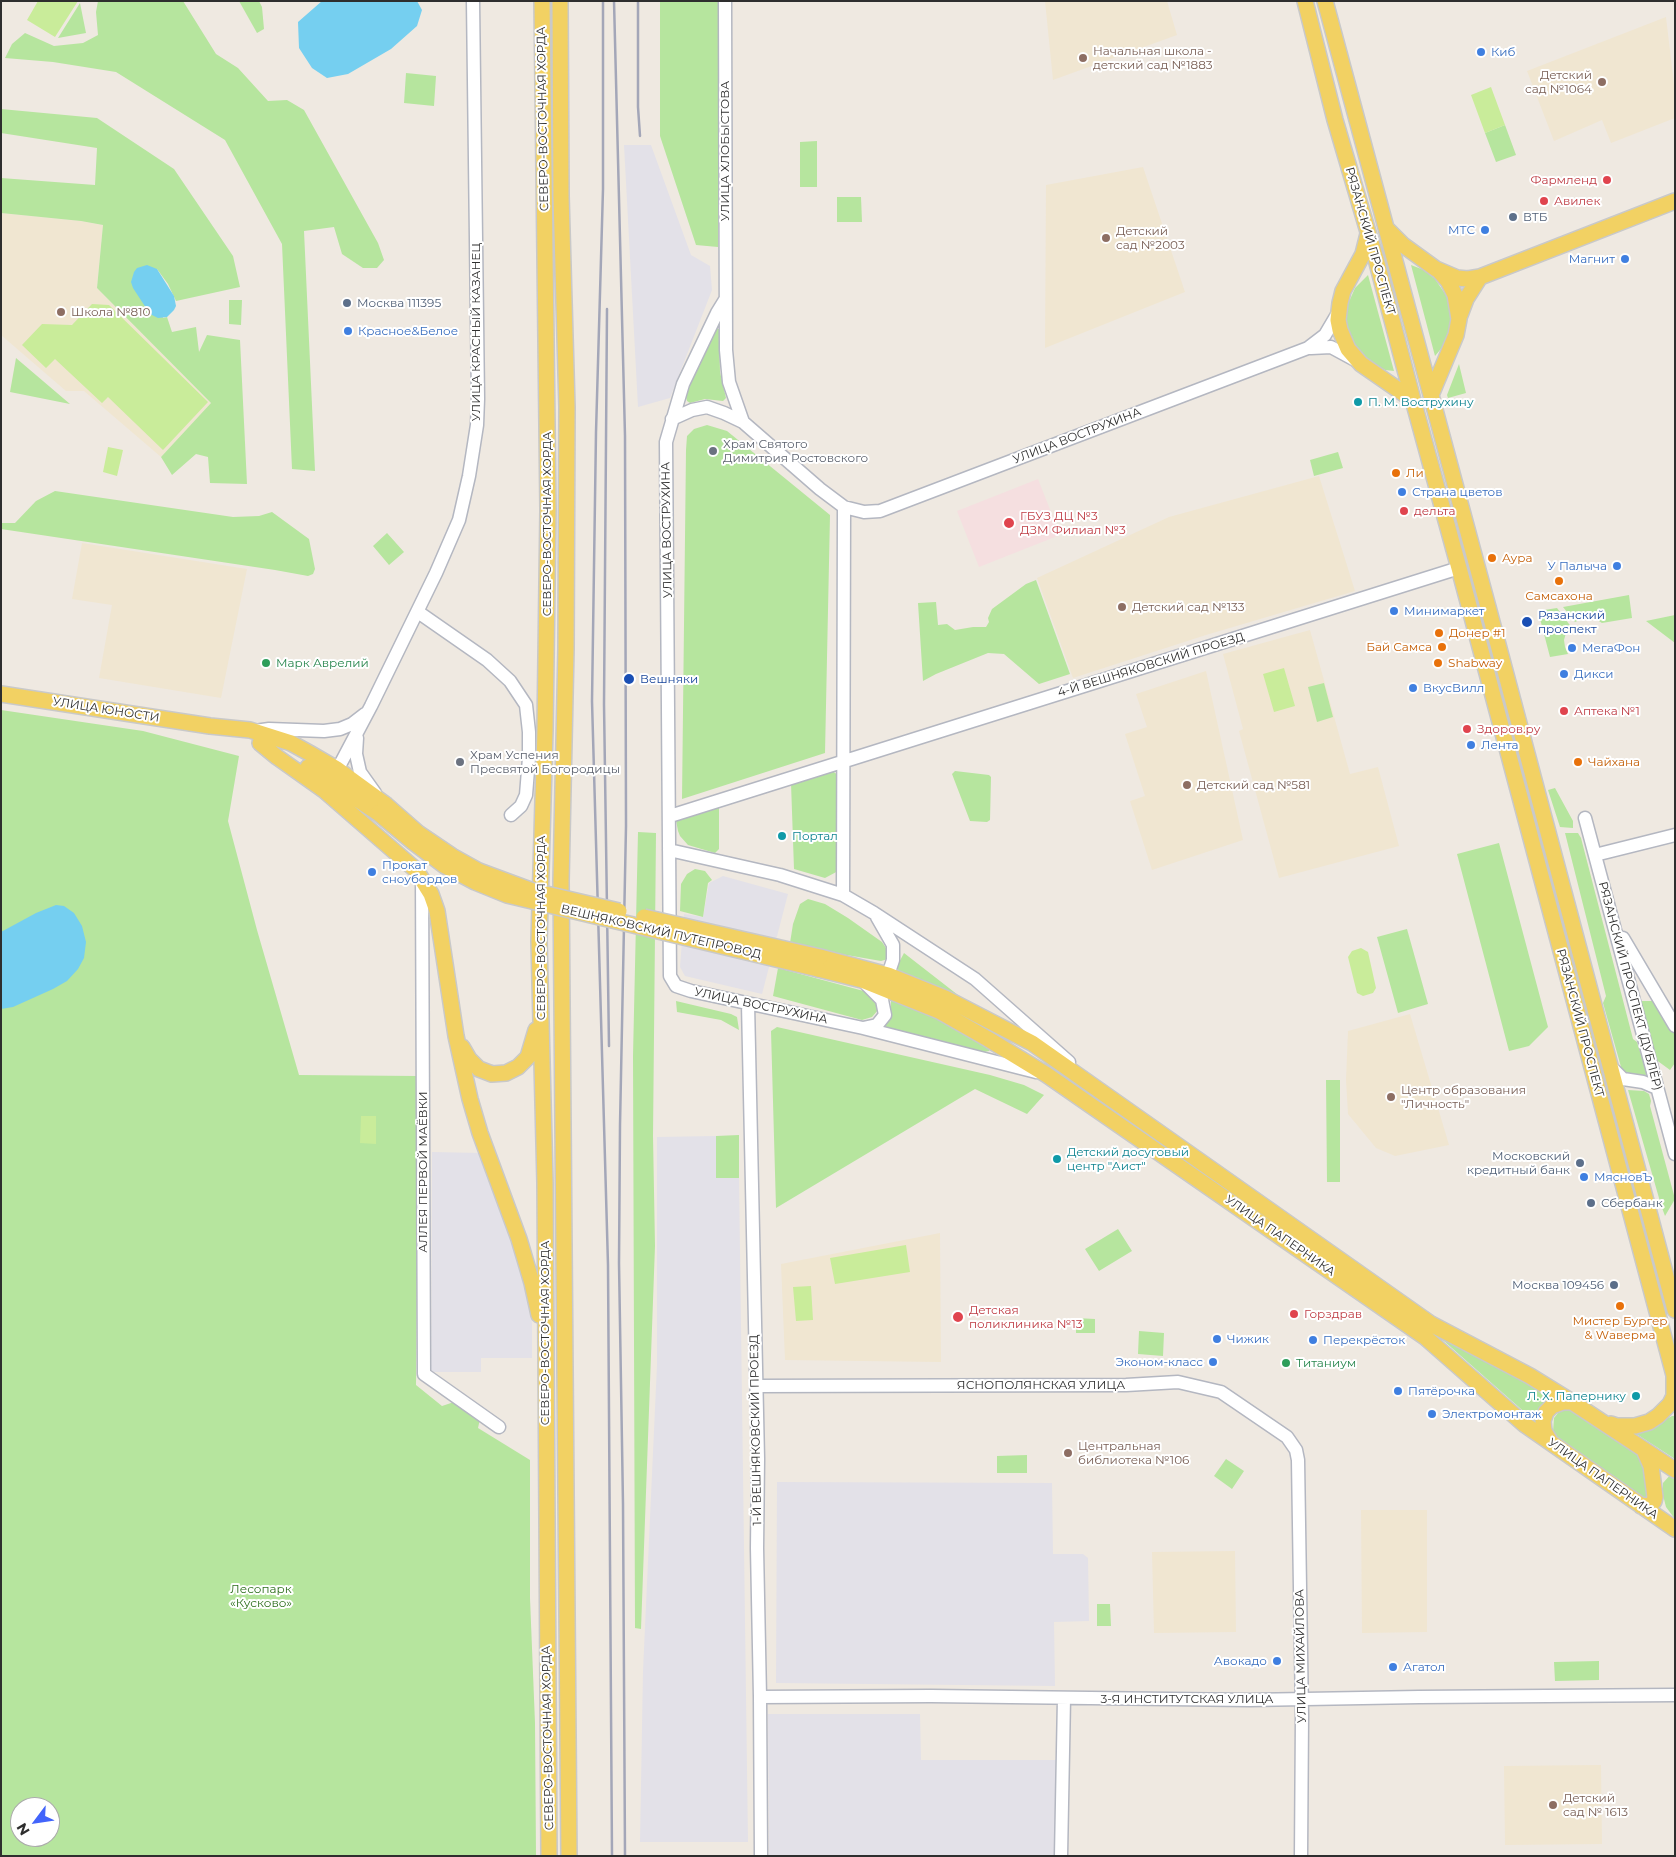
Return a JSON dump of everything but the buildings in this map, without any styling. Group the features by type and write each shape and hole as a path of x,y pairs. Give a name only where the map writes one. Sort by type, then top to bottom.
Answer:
{"main road":[{"name":"СЕВЕРО-ВОСТОЧНАЯ ХОРДА","path":"542,1 548,510 545,720 539,908 544,1183 550,1856"},
{"name":"СЕВЕРО-ВОСТОЧНАЯ ХОРДА","path":"560,1 561,196 567,426 566,649 561,890 569,1856"},
{"name":"РЯЗАНСКИЙ ПРОСПЕКТ","path":"1305,1 1335,120 1368,230 1412,400 1460,568 1674,1378"},
{"name":"РЯЗАНСКИЙ ПРОСПЕКТ","path":"1325,1 1675,1310"},
{"path":"1385,227 1403,246 1436,269 1457,278 1468,279 1480,277 1675,201"},
{"path":"1368,230 1363,254 1343,291 1338,313 1339,325 1343,340 1348,349 1365,367 1412,400"},
{"path":"1348,282 1361,268 1376,259 1392,255 1410,256 1423,260"},
{"path":"1436,269 1452,288 1457,303 1459,319"},
{"path":"1431,395 1451,348 1466,299 1480,277"},
{"path":"1365,367 1391,376 1407,376 1425,370 1436,363 1451,348"},
{"name":"УЛИЦА ЮНОСТИ","path":"1,694 210,726 291,743 331,780 382,809"},
{"path":"256,737 277,757 331,780 416,870 432,894 437,911 462,1065 480,1133 519,1239 532,1283 545,1355"},
{"name":"ВЕШНЯКОВСКИЙ ПУТЕПРОВОД","path":"382,809 413,842 445,866 507,896 819,963"},
{"name":"УЛИЦА ПАПЕРНИКА","path":"819,963 888,975 945,998 1032,1043 1431,1324 1530,1376 1675,1470"},
{"name":"УЛИЦА ПАПЕРНИКА","path":"819,963 939,1012 1047,1074 1424,1336 1524,1424 1675,1529"},
{"path":"456,1036 469,1060 479,1069 492,1074 506,1073 518,1067 528,1057 541,1011"},
{"path":"1602,1422 1617,1426 1635,1426 1649,1422 1670,1404 1674,1396 1674,1378"},
{"path":"1550,1442 1544,1431 1543,1420 1546,1412 1552,1406 1563,1402 1572,1402"},
{"path":"1641,1506 1650,1505 1655,1497 1651,1466 1643,1448"}],"street":[{"name":"УЛИЦА КРАСНЫЙ КАЗАНЕЦ","path":"331,780 372,706 418,612 459,520 470,476 477,425 478,373 473,1"},
{"name":"УЛИЦА ХЛОБЫСТОВА","path":"725,1 726,350 729,382 742,422"},
{"name":"УЛИЦА ХЛОБЫСТОВА","path":"672,419 683,384 725,300"},
{"name":"УЛИЦА ВОСТРУХИНА","path":"1308,348 1325,335 1338,313"},
{"name":"УЛИЦА ВОСТРУХИНА","path":"1047,1074 864,1028 691,991 676,986 670,976 666,442 672,419 692,410 707,407 724,413 742,422 820,489 844,507 864,512 880,511 1308,348 1316,346 1331,347 1347,354 1365,367"},
{"path":"843,896 844,507"},
{"name":"4-Й ВЕШНЯКОВСКИЙ ПРОЕЗД","path":"670,816 1460,568"},
{"path":"418,612 494,665 510,681 526,705 529,758 526,795 521,806 511,815"},
{"path":"256,737 270,729 324,731 340,729 352,724 372,706"},
{"path":"357,734 356,754 360,772 382,809"},
{"name":"РЯЗАНСКИЙ ПРОСПЕКТ (ДУБЛЁР)","path":"1585,818 1675,1154"},
{"path":"1595,855 1675,835"},
{"path":"669,850 780,875 843,896 874,913 975,979 1107,1095"},
{"name":"АЛЛЕЯ ПЕРВОЙ МАЁВКИ","path":"422,878 424,1374 499,1427"},
{"path":"874,913 893,945 893,960 888,975"},
{"path":"1612,918 1675,1026"},
{"path":"862,980 882,1000 885,1014 877,1025 864,1028"},
{"path":"1632,990 1649,984"},
{"name":"1-Й ВЕШНЯКОВСКИЙ ПРОЕЗД","path":"748,1004 756,1386 761,1856"},
{"path":"1610,1066 1623,1079 1643,1082 1658,1088"},
{"name":"ЯСНОПОЛЯНСКАЯ УЛИЦА","path":"756,1386 1126,1385 1178,1382 1221,1392 1288,1437 1293,1443 1298,1457"},
{"name":"УЛИЦА МИХАЙЛОВА","path":"1298,1457 1302,1700 1301,1856"},
{"name":"3-Я ИНСТИТУТСКАЯ УЛИЦА","path":"760,1696 1302,1700 1675,1695"},
{"path":"1061,1856 1064,1698"}],"shaded area":[{"name":"Начальная школа - детский сад №1883","path":"1045,1 1167,1 1177,35 1053,80"},
{"name":"Детский сад №1064","path":"1666,17 1675,93 1675,118 1611,143 1602,120 1554,141 1527,71"},
{"path":"624,145 651,145 691,255 710,266 712,290 670,398 638,407"},
{"name":"Детский сад №2003","path":"1143,167 1185,292 1045,348 1046,185"},
{"name":"Школа №810","path":"1,213 103,225 97,288 211,403 161,457 84,391 66,391 1,335"},
{"path":"1319,476 1355,591 1206,635 1073,678 1037,578 1169,517"},
{"name":"ГБУЗ ДЦ №3 ДЗМ Филиал №3","path":"1038,479 1060,535 979,567 957,511"},
{"path":"82,543 247,569 221,698 99,678 112,605 72,599"},
{"path":"1310,630 1350,774 1378,767 1399,846 1279,878 1239,731 1243,729 1223,654"},
{"path":"1206,671 1243,840 1152,870 1130,801 1145,796 1125,734 1147,727 1136,694"},
{"path":"723,876 788,894 762,994 685,976 680,967 684,914 703,917 709,883"},
{"name":"Центр образования \"Личность\"","path":"1410,1014 1449,1145 1395,1156 1376,1148 1348,1114 1346,1080 1348,1031"},
{"path":"716,1136 716,1178 739,1178 748,1842 640,1842 643,1671 657,1365 657,1137"},
{"path":"432,1152 481,1153 513,1238 529,1298 532,1324 532,1358 481,1358 481,1372 431,1372"},
{"path":"940,1233 941,1362 785,1360 781,1264"},
{"path":"777,1482 1052,1483 1053,1554 1083,1554 1088,1558 1089,1621 1054,1622 1055,1686 776,1683"},
{"path":"1361,1510 1427,1510 1427,1632 1362,1633"},
{"path":"1235,1551 1236,1632 1154,1633 1152,1552"},
{"path":"768,1714 920,1714 921,1760 1057,1760 1055,1856 769,1856"},
{"name":"Детский сад № 1613","path":"1601,1765 1602,1844 1505,1845 1504,1766"}],"green space":[{"path":"38,1 78,1 55,37 27,20"},
{"path":"98,1 183,1 216,54 238,68 268,101 287,100 304,110 378,243 384,260 377,268 363,268 342,254 334,227 304,231 315,471 292,469 282,244 225,140 116,72 53,62 5,58 12,44 25,33 54,46 83,43 98,35 96,12"},
{"path":"239,1 259,1 262,7 264,29 257,33"},
{"path":"660,1 718,1 718,247 696,245 660,136"},
{"path":"80,3 86,33 58,38"},
{"path":"406,73 436,76 434,106 404,103"},
{"path":"1491,87 1505,125 1485,133 1471,95"},
{"path":"1,109 97,118 174,169 233,256 240,287 176,301 168,284 157,269 163,318 167,317 172,332 196,327 199,352 207,335 240,340 247,484 210,483 208,457 196,454 172,475 161,457 211,403 97,288 103,225 1,213 1,178 95,185 97,148 1,133"},
{"path":"1505,125 1516,155 1496,162 1485,133"},
{"path":"817,141 817,187 800,187 800,142"},
{"path":"837,197 861,197 862,222 837,222"},
{"path":"1411,265 1424,270 1435,279 1448,298 1452,314 1450,332 1445,344 1435,356"},
{"path":"1368,275 1394,371 1385,370 1366,360 1354,346 1348,332 1346,322 1348,304 1355,288"},
{"path":"229,300 242,300 241,325 229,324"},
{"path":"92,304 109,305 208,402 163,450 108,397 102,403 55,359 46,368 22,345 42,324 72,325"},
{"path":"715,328 719,329 720,372 726,398 723,401 705,399 690,403 686,397 695,368"},
{"path":"16,358 70,404 10,392"},
{"path":"1459,364 1466,393 1448,398 1447,395"},
{"path":"707,425 727,431 830,515 825,753 682,799 686,450 687,436 694,429"},
{"path":"108,447 123,450 117,476 103,472"},
{"path":"1338,452 1343,468 1314,476 1310,460"},
{"path":"55,491 233,517 259,516 272,512 309,539 315,569 313,574 308,576 1,529 1,523 15,523 36,501"},
{"path":"387,533 404,552 389,565 373,546"},
{"path":"1036,580 1070,674 1039,684 1004,654 988,653 923,681 918,603 936,602 938,625 947,624 955,630 986,627 992,609 1026,584"},
{"path":"1629,595 1632,618 1602,623 1594,618 1586,617 1575,622 1563,607"},
{"path":"1557,608 1572,628 1566,633 1564,640 1568,654 1550,657 1538,611"},
{"path":"1675,615 1675,643 1646,621"},
{"path":"1284,668 1295,706 1274,712 1263,674"},
{"path":"1324,683 1333,717 1317,722 1308,687"},
{"name":"Лесопарк «Кусково»","path":"1,710 143,731 239,756 228,821 299,1075 417,1076 416,1385 442,1406 457,1401 480,1419 478,1428 530,1460 530,1598 535,1723 536,1856 1,1856"},
{"path":"831,770 842,778 840,870 825,878 794,869 791,783"},
{"path":"955,771 989,775 991,777 990,820 987,822 970,821 952,774"},
{"path":"1555,788 1573,821 1573,828 1560,827 1548,790"},
{"path":"719,806 719,849 715,853 688,845 680,836 676,820"},
{"path":"638,832 656,833 653,1136 655,1246 641,1629 635,1628 633,1056"},
{"path":"1565,833 1578,833 1581,838 1633,1039 1637,1042 1647,1074 1644,1076 1623,1074 1603,1003 1606,996"},
{"path":"1499,843 1548,1027 1529,1046 1509,1051 1457,854"},
{"path":"695,869 705,871 712,880 708,883 703,917 680,911 681,884 687,874"},
{"path":"808,899 825,904 882,942 888,951 888,959 881,961 790,943 793,924 800,904"},
{"path":"1407,929 1428,1004 1398,1013 1377,937"},
{"path":"1361,948 1368,952 1376,988 1373,993 1363,996 1357,993 1348,957 1352,951"},
{"path":"904,953 958,995 895,970"},
{"path":"778,968 871,993 877,1001 878,1010 872,1017 862,1020 773,996"},
{"path":"891,1000 939,1017 990,1048 989,1051 984,1052 881,1028 887,1022 891,1013"},
{"path":"676,1001 731,1014 737,1017 739,1030 721,1020 677,1012"},
{"path":"1639,1001 1656,1001 1675,1029 1675,1063 1670,1070 1655,1059"},
{"path":"777,1027 990,1075 1024,1085 1044,1095 1027,1114 975,1089 776,1208 771,1031"},
{"path":"1326,1080 1340,1080 1340,1182 1327,1182"},
{"path":"1628,1090 1644,1091 1649,1094 1650,1106 1675,1199 1665,1216 1661,1205"},
{"path":"361,1116 376,1116 376,1144 360,1143"},
{"path":"739,1135 739,1178 716,1178 716,1136"},
{"path":"1118,1229 1132,1251 1099,1271 1085,1249"},
{"path":"906,1245 910,1272 835,1284 830,1258"},
{"path":"811,1286 813,1320 796,1321 793,1287"},
{"path":"1076,1318 1095,1319 1095,1333 1076,1333"},
{"path":"1139,1331 1164,1333 1163,1356 1138,1354"},
{"path":"1436,1334 1557,1398 1538,1424"},
{"path":"1567,1409 1575,1410 1642,1454 1652,1497 1645,1500 1557,1439 1553,1432 1554,1418 1558,1413"},
{"path":"1675,1416 1675,1459 1635,1433 1644,1431"},
{"path":"1027,1455 1027,1473 997,1473 997,1456"},
{"path":"1226,1459 1244,1471 1232,1489 1214,1476"},
{"path":"1671,1474 1675,1477 1675,1519 1666,1507 1663,1495 1663,1483"},
{"path":"1097,1604 1110,1604 1111,1626 1097,1626"},
{"path":"1599,1661 1599,1680 1555,1681 1554,1662"}],"water":[{"path":"322,1 417,1 422,10 417,26 391,49 348,74 327,78 312,68 299,48 298,22"},
{"path":"147,265 157,269 174,296 176,306 167,317 158,318 150,314 133,288 131,282 134,272 137,268"},
{"path":"56,905 64,906 74,913 82,926 86,942 84,958 78,969 67,981 13,1007 1,1009 1,932 36,913"}],"railway":[{"path":"603,1 603,189 596,432 592,701 608,1265 612,1856"},
{"path":"614,1 625,436 626,826 619,1263 623,1504 625,1856"},
{"path":"638,1 638,107 640,136"},
{"path":"607,309 604,704 609,1046"}],"place":[{"name":"Киб","path":"1481,52"},
{"name":"Начальная школа - детский сад №1883","path":"1083,58"},
{"name":"Детский сад №1064","path":"1602,82"},
{"name":"Фармленд","path":"1607,180"},
{"name":"Авилек","path":"1544,201"},
{"name":"ВТБ","path":"1513,217"},
{"name":"МТС","path":"1485,230"},
{"name":"Детский сад №2003","path":"1106,238"},
{"name":"Магнит","path":"1625,259"},
{"name":"Москва 111395","path":"347,303"},
{"name":"Школа №810","path":"61,312"},
{"name":"Красное&Белое","path":"348,331"},
{"name":"П. М. Вострухину","path":"1358,402"},
{"name":"Храм Святого Димитрия Ростовского","path":"713,451"},
{"name":"Ли","path":"1396,473"},
{"name":"Страна цветов","path":"1402,492"},
{"name":"дельта","path":"1404,511"},
{"name":"ГБУЗ ДЦ №3 ДЗМ Филиал №3","path":"1009,523"},
{"name":"Аура","path":"1492,558"},
{"name":"У Палыча","path":"1617,566"},
{"name":"Самсахона","path":"1559,581"},
{"name":"Детский сад №133","path":"1122,607"},
{"name":"Минимаркет","path":"1394,611"},
{"name":"Рязанский проспект","path":"1527,622"},
{"name":"Донер #1","path":"1439,633"},
{"name":"Бай Самса","path":"1442,647"},
{"name":"МегаФон","path":"1572,648"},
{"name":"Марк Аврелий","path":"266,663"},
{"name":"Shabway","path":"1438,663"},
{"name":"Дикси","path":"1564,674"},
{"name":"Вешняки","path":"629,679"},
{"name":"ВкусВилл","path":"1413,688"},
{"name":"Аптека №1","path":"1564,711"},
{"name":"Здоров.ру","path":"1467,729"},
{"name":"Лента","path":"1471,745"},
{"name":"Храм Успения Пресвятой Богородицы","path":"460,762"},
{"name":"Чайхана","path":"1578,762"},
{"name":"Детский сад №581","path":"1187,785"},
{"name":"Портал","path":"782,836"},
{"name":"Прокат сноубордов","path":"372,872"},
{"name":"Центр образования \"Личность\"","path":"1391,1097"},
{"name":"Детский досуговый центр \"Аист\"","path":"1057,1159"},
{"name":"Московский кредитный банк","path":"1580,1163"},
{"name":"МясновЪ","path":"1584,1177"},
{"name":"Сбербанк","path":"1591,1203"},
{"name":"Москва 109456","path":"1614,1285"},
{"name":"Мистер Бургер & Wаверма","path":"1620,1306"},
{"name":"Горздрав","path":"1294,1314"},
{"name":"Детская поликлиника №13","path":"958,1317"},
{"name":"Чижик","path":"1217,1339"},
{"name":"Перекрёсток","path":"1313,1340"},
{"name":"Эконом-класс","path":"1213,1362"},
{"name":"Титаниум","path":"1286,1363"},
{"name":"Пятёрочка","path":"1398,1391"},
{"name":"Л. Х. Папернику","path":"1636,1396"},
{"name":"Электромонтаж","path":"1432,1414"},
{"name":"Центральная библиотека №106","path":"1068,1453"},
{"name":"Авокадо","path":"1277,1661"},
{"name":"Агатол","path":"1393,1667"},
{"name":"Детский сад № 1613","path":"1553,1805"}]}
